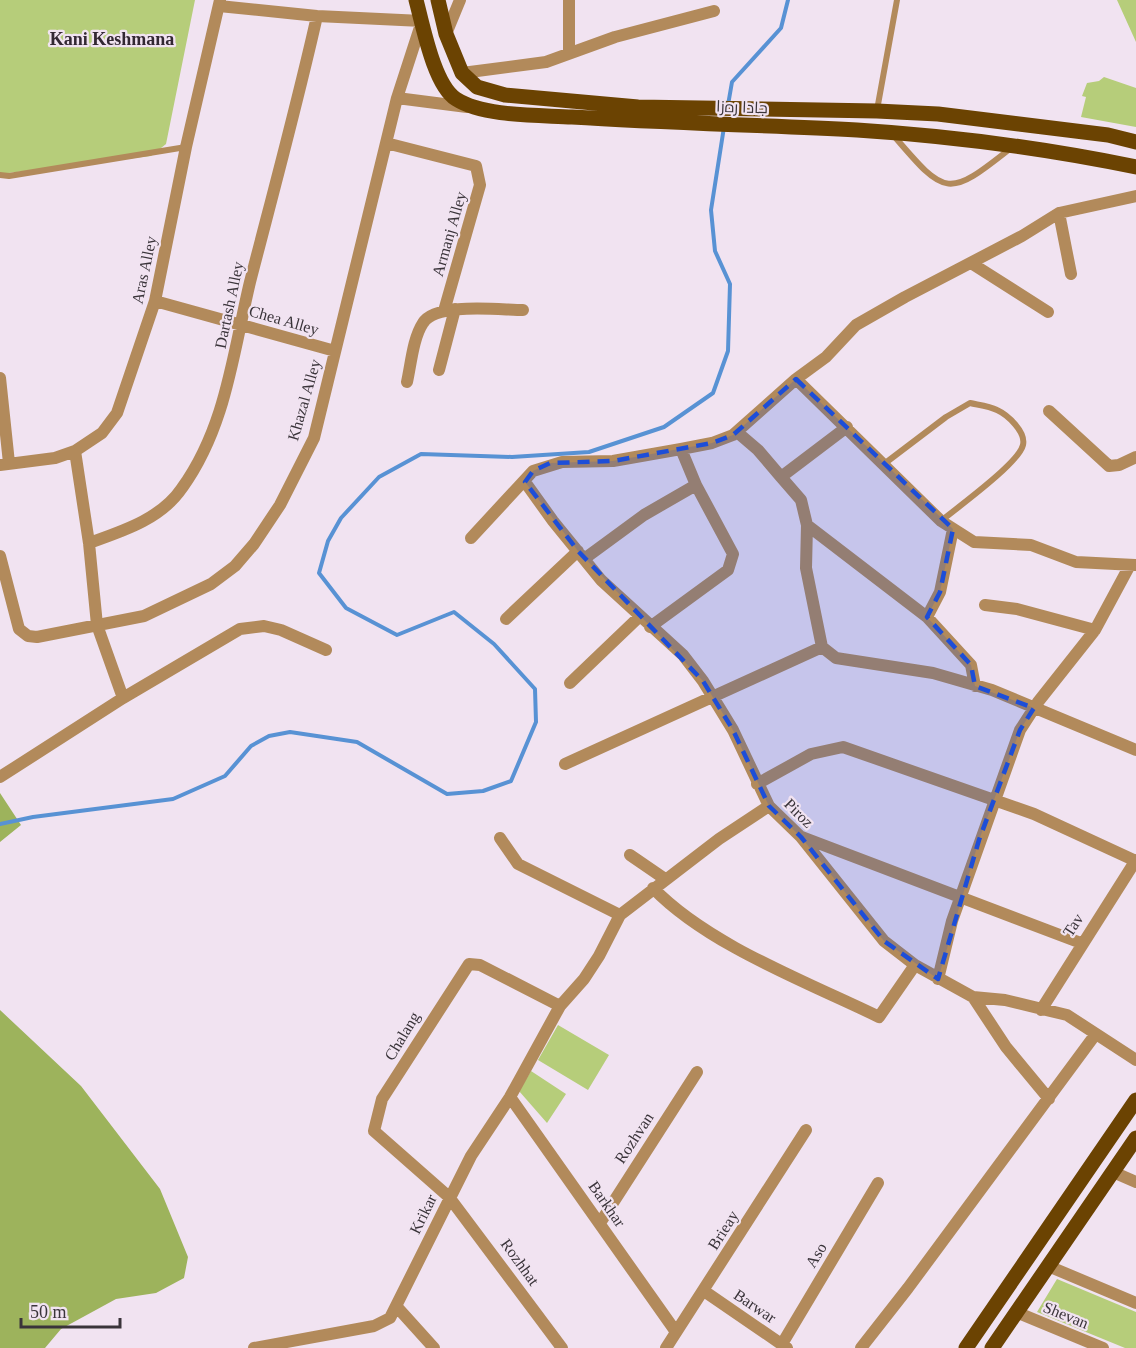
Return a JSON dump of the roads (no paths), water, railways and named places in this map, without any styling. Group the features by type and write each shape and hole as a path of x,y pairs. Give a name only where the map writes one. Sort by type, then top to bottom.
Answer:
{"main road":[{"name":"جادا ره‌زا","path":"416,0 440,78 447,92 465,104 488,110 637,114 792,110 938,114 1039,126 1136,142"},
{"path":"438,0 447,34 462,73"},
{"name":"جادا ره‌زا","path":"462,73 477,87 504,95 637,114 1014,146 1136,167"},
{"path":"966,1348 1136,1100"},
{"path":"992,1348 1136,1138"}],"street":[{"path":"447,34 460,0"},
{"path":"569,0 569,51"},
{"path":"220,3 317,16 422,21"},
{"name":"Aras Alley","path":"4,464 55,458 75,451 102,433 117,413 155,301 186,147 220,3"},
{"path":"462,73 546,62 569,51 615,36 714,11"},
{"name":"Dartash Alley","path":"89,543 128,529 159,511 182,490 205,450 228,388 317,16"},
{"name":"Khazal Alley","path":"0,556 19,629 28,636 37,637 144,616 211,584 235,566 254,544 280,505 314,438 397,98 422,21"},
{"path":"397,98 488,110"},
{"name":"Armanj Alley","path":"386,143 476,166 480,184 450,310 439,370"},
{"path":"471,538 533,471 550,463 613,461 681,449 712,443 737,432 796,379 826,357 856,325 1059,213 1136,196"},
{"path":"1059,213 1071,274"},
{"path":"971,263 1048,312"},
{"name":"Chea Alley","path":"155,301 335,351"},
{"path":"406,382 421,326 432,315 450,310 523,310"},
{"path":"0,378 4,464"},
{"path":"796,379 941,520 974,542 1031,545 1076,562 1133,565 1095,630 1034,708 1020,730 960,896 938,979"},
{"path":"1049,411 1109,466 1119,465 1136,457"},
{"path":"781,477 847,427"},
{"path":"737,432 758,450 801,500 807,525 806,568 822,647 836,658 933,673 975,686 1134,746"},
{"path":"650,627 728,570 733,554 696,485 681,449"},
{"path":"75,451 89,543 97,625 123,698"},
{"name":"Piroz","path":"525,482 581,555 639,617 683,656 714,698 733,730 769,806 801,837 884,941 915,965 973,997 1005,1000 1067,1016 1136,1060"},
{"path":"506,619 581,555 696,485"},
{"path":"807,525 927,617 971,665 975,686"},
{"path":"927,617 940,592 953,529"},
{"path":"985,605 1017,609 1095,630"},
{"path":"570,683 639,617"},
{"path":"0,777 123,698 240,629 264,627 281,630 326,650"},
{"path":"565,764 822,647"},
{"path":"757,784 811,754 843,747 994,799 1086,836 1136,860"},
{"path":"501,838 518,864 620,915 664,879 769,806"},
{"path":"801,837 1081,943"},
{"path":"630,855 664,879"},
{"name":"Tav","path":"1041,1010 1081,943 1136,860"},
{"path":"653,888 688,918 743,951 879,1017 915,965"},
{"name":"Krikar","path":"254,1348 374,1326 390,1318 471,1156 510,1097 560,1006 584,979 620,915"},
{"name":"Chalang","path":"449,1197 374,1131 382,1099 469,964 480,965 560,1006"},
{"path":"973,997 1006,1047 1050,1099"},
{"path":"861,1348 1050,1099 1095,1035"},
{"name":"Rozhvan","path":"600,1222 697,1072"},
{"name":"Barkhar","path":"510,1097 676,1332"},
{"name":"Brieay","path":"666,1348 806,1130"},
{"path":"1113,1172 1136,1182"},
{"name":"Aso","path":"785,1346 879,1183"},
{"name":"Rozhhat","path":"449,1197 562,1348"},
{"path":"1048,1266 1136,1303"},
{"name":"Barwar","path":"704,1291 785,1346"},
{"path":"397,1307 434,1348"},
{"name":"Shevan","path":"1016,1312 1103,1348"}],"lane":[{"path":"877,111 897,0"},
{"path":"892,134 934,180 954,185 973,178 1014,146"},
{"path":"0,175 9,176 186,147"},
{"path":"884,464 946,417 970,403 997,410 1010,418 1023,435 1023,445 1015,459 941,520"}],"waterway":[{"path":"728,105 732,82 781,28 788,0"},
{"path":"0,824 33,817 173,799 225,776 251,746 269,736 290,732 357,742 447,794 483,791 511,781 536,722 535,689 494,644 454,612 397,635 346,608 319,573 328,541 341,518 379,477 421,454 512,457 589,452 664,427 713,393 728,351 730,284 715,251 711,210 724,127"}],"district":[{"name":"Kani Keshmana","path":"112,39"}]}
